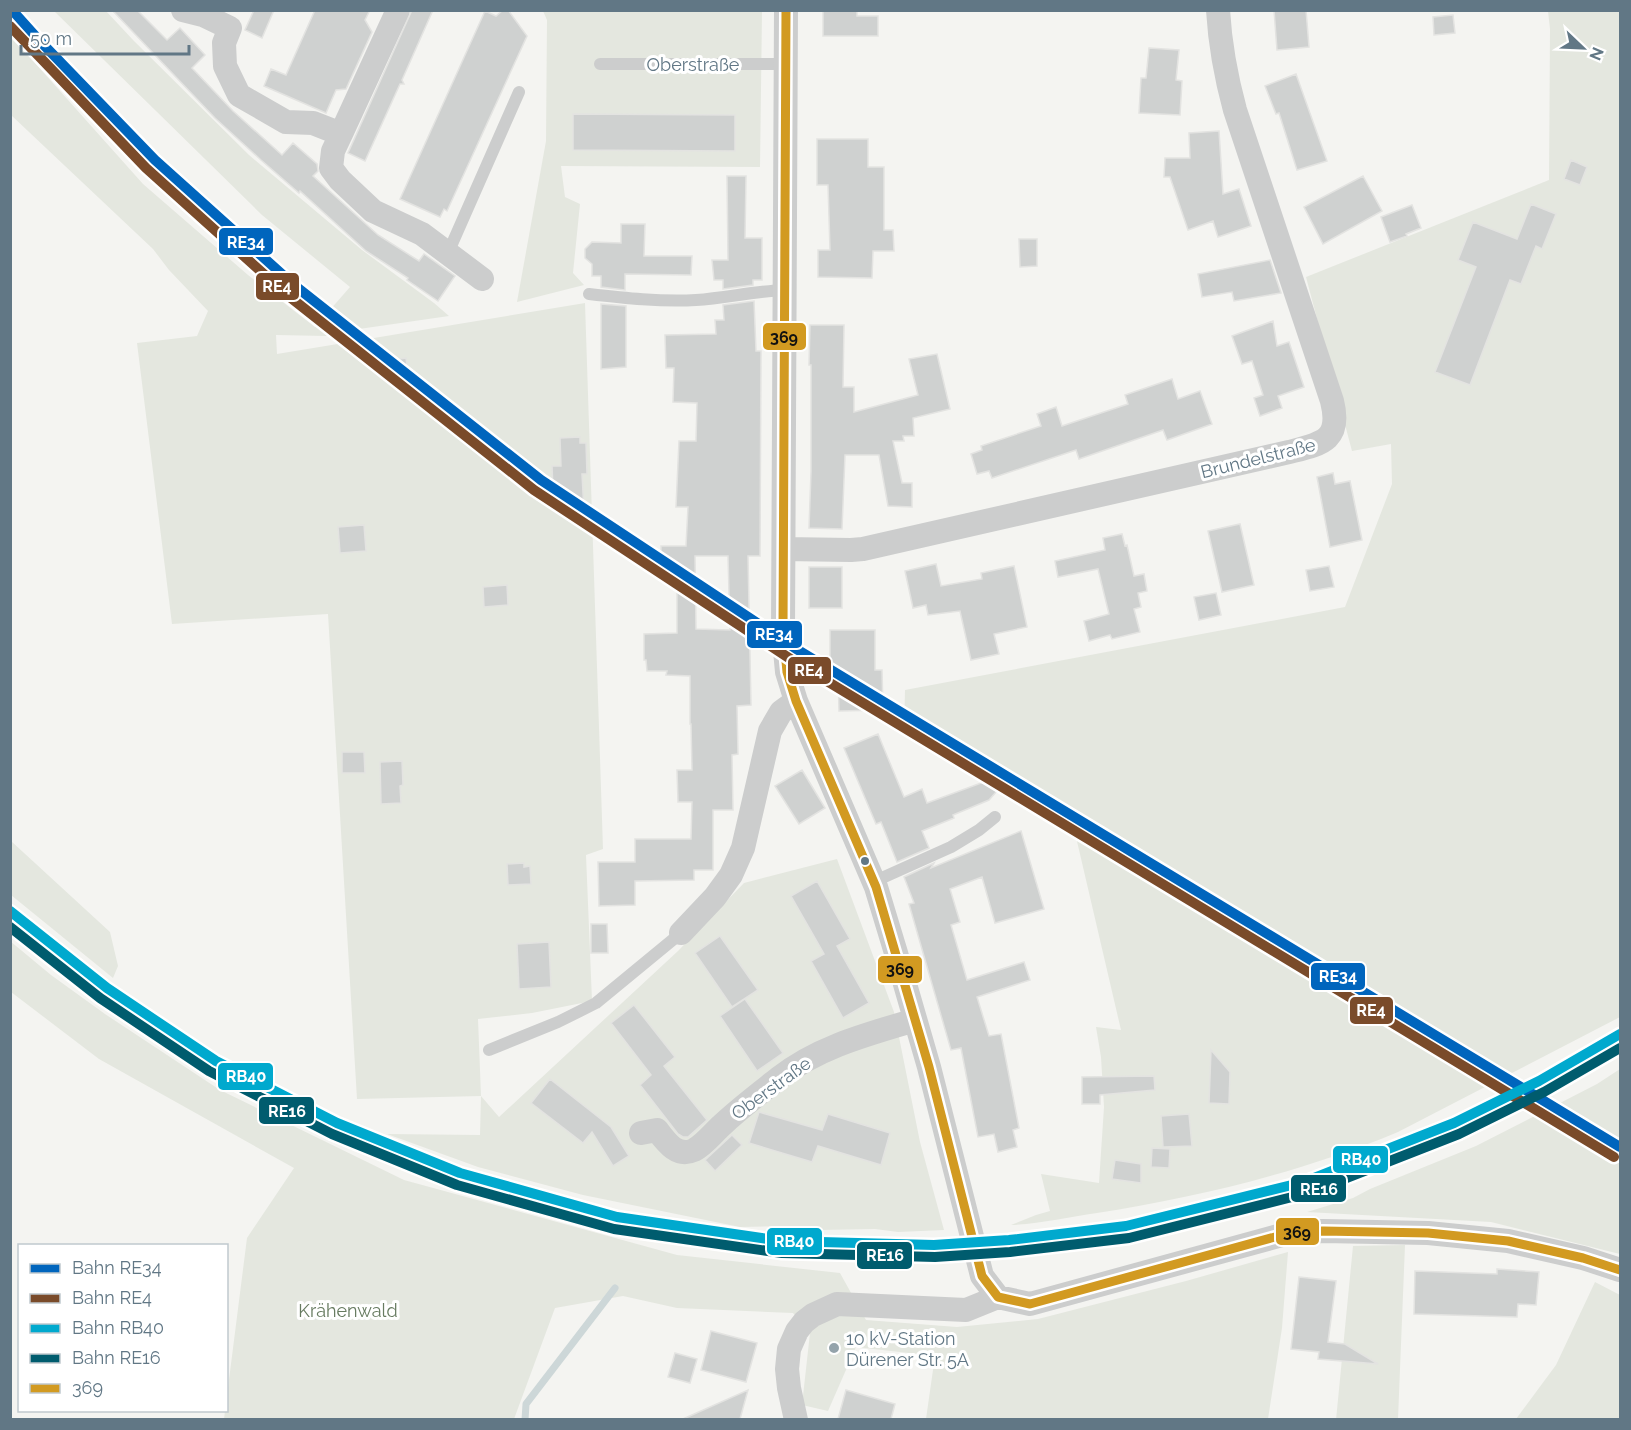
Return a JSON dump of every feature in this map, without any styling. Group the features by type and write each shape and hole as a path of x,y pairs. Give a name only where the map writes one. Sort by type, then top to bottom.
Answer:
{"street":[{"path":"183,10 234,19 224,43 225,66 239,95 286,122 313,123 341,134"},
{"path":"398,10 333,151 331,168 340,180 373,211 422,234 482,279"},
{"path":"786,10 784,653 787,672 795,701 873,882 929,1067 982,1276 998,1297"},
{"name":"Brundelstraße","path":"784,549 863,549 1289,452 1324,442 1333,430 1336,416 1228,86 1218,10"},
{"path":"681,933 715,897 743,848 770,731 781,712 795,701"},
{"name":"Oberstraße","path":"641,1133 657,1130 669,1147 680,1151 694,1149 781,1076 800,1063 836,1045 915,1020"},
{"path":"796,1419 787,1369 789,1350 797,1331 804,1322 813,1315 837,1304 966,1310 998,1297 1030,1304 1293,1232 1428,1233 1508,1241 1583,1258 1620,1270"}],"lane":[{"name":"Oberstraße","path":"600,64 785,64"},
{"path":"448,254 519,92"},
{"path":"589,294 690,300 784,290"},
{"path":"873,882 951,847 995,818"},
{"path":"489,1050 558,1022 596,1003 681,933"}],"green space":[{"path":"54,11 106,11 249,155 362,250 449,316 326,336 276,335 277,354 585,303 603,849 586,855 592,1001 532,1013 478,1019 481,1096 357,1099 328,614 172,624 137,343 197,336 208,311 169,270 153,249 11,115 10,35 143,184 248,275 315,327 350,287 262,215"},
{"path":"543,11 762,11 760,167 561,166 565,197 580,204 573,273 584,285 517,302 546,141 547,20"},
{"path":"1548,11 1620,11 1620,1017 1398,1132 1325,1159 1250,1182 1136,1207 1011,1225 1050,1211 1041,1174 1099,1183 1104,1107 1101,1057 1096,1027 1121,1030 1076,837 904,734 905,690 1345,607 1392,484 1391,444 1352,451 1306,277 1549,180 1550,29"},
{"path":"11,841 110,932 118,966 113,978 11,895"},
{"path":"837,859 894,1012 920,1142 944,1230 898,1232 875,1229 820,1230 793,1226 740,1227 583,1195 478,1167 387,1134 480,1135 481,1096 499,1117 678,951 744,883"},
{"name":"Krähenwald","path":"10,941 51,975 105,1014 220,1090 404,1180 677,1255 840,1273 866,1320 957,1327 1038,1319 1288,1252 1282,1328 1268,1419 926,1419 935,1356 856,1347 828,1411 802,1405 810,1333 793,1313 677,1308 623,1296 555,1308 514,1419 224,1419 225,1412 228,1412 228,1388 247,1238 294,1168 99,1059 11,992"},
{"path":"1620,1069 1620,1254 1491,1222 1307,1212 1353,1198 1476,1146 1597,1084"},
{"path":"1405,1245 1398,1419 1336,1420 1353,1246"},
{"path":"1595,1282 1620,1295 1620,1419 1516,1419 1556,1365"}],"building":[{"path":"112,10 137,10 167,40 180,28 205,55 192,68 233,111 282,155 293,143 317,164 318,171 313,176 378,235 419,261 424,254 455,276 438,301 366,251 300,191 299,193 261,160 215,118"},
{"path":"254,10 274,10 262,38 245,30"},
{"path":"315,10 370,10 365,20 372,32 346,89 336,90 326,113 264,86 271,69 286,75"},
{"path":"412,10 433,10 402,80 404,84 400,84 365,161 348,153"},
{"path":"503,10 508,10 527,36 447,211 444,209 440,217 400,199 485,11 496,16"},
{"path":"823,10 857,10 857,16 878,16 878,36 823,36"},
{"path":"1274,10 1306,10 1309,47 1277,50"},
{"path":"1453,15 1455,33 1434,35 1433,17"},
{"path":"1149,48 1179,50 1176,80 1182,81 1180,115 1139,113 1141,78 1146,78"},
{"path":"1296,74 1327,161 1297,170 1279,113 1276,114 1265,86"},
{"path":"573,114 735,115 735,151 573,150"},
{"path":"1219,131 1223,194 1239,189 1251,226 1218,237 1213,221 1188,230 1170,177 1164,177 1165,158 1190,158 1189,133"},
{"path":"817,139 868,139 868,167 884,167 884,230 893,230 894,251 873,251 872,278 818,277 818,250 830,250 828,185 817,185"},
{"path":"1571,160 1587,167 1580,185 1564,179"},
{"path":"727,176 746,176 745,238 762,238 762,280 753,280 753,285 723,289 723,280 714,280 712,260 728,260"},
{"path":"1363,176 1382,211 1323,244 1304,207"},
{"path":"1531,204 1556,214 1542,249 1536,246 1521,284 1510,280 1470,385 1435,372 1476,267 1458,260 1473,222 1517,239"},
{"path":"1412,205 1421,228 1390,242 1381,217"},
{"path":"621,224 645,224 644,256 692,256 691,275 625,274 625,290 601,287 601,276 592,276 592,264 585,258 585,249 592,242 621,243"},
{"path":"1019,239 1037,239 1037,266 1020,267"},
{"path":"1270,260 1281,293 1234,301 1232,292 1202,297 1198,274"},
{"path":"754,301 756,351 761,351 760,556 748,556 751,705 737,706 738,754 732,755 733,810 713,810 713,870 694,870 694,880 635,881 635,905 599,906 598,862 635,862 635,839 691,839 692,802 678,802 677,770 692,770 690,676 666,675 667,671 647,671 646,660 644,660 644,634 677,633 677,567 661,567 661,546 686,546 688,507 676,507 679,441 696,441 697,403 673,402 674,368 666,368 665,335 716,334 715,320 724,320 723,305","holes":["695,556 728,556 730,630 696,629"]},
{"path":"601,304 626,306 626,367 601,369"},
{"path":"1273,321 1277,346 1289,342 1304,387 1278,396 1282,408 1260,416 1254,398 1263,395 1252,361 1242,364 1232,336"},
{"path":"810,325 844,325 843,387 854,387 854,412 918,395 909,359 937,354 950,409 913,418 914,436 903,436 904,441 893,441 902,483 912,483 912,507 888,506 879,455 845,455 842,529 809,528"},
{"path":"406,358 409,381 389,384 385,361"},
{"path":"1172,379 1178,399 1200,391 1212,424 1167,440 1163,430 1079,459 1076,450 992,478 989,471 977,474 971,454 982,450 981,446 1041,426 1037,414 1056,407 1062,426 1128,404 1125,395"},
{"path":"580,437 580,443 586,443 587,474 582,474 584,511 554,512 552,466 561,466 560,438"},
{"path":"1333,473 1335,484 1350,481 1362,540 1330,547 1317,477"},
{"path":"1240,524 1254,585 1222,592 1208,531"},
{"path":"364,525 366,551 340,553 338,527"},
{"path":"1122,534 1134,576 1144,574 1147,591 1138,593 1141,607 1134,609 1140,632 1112,639 1110,635 1089,641 1084,621 1109,614 1098,569 1058,577 1055,561 1105,550 1103,538"},
{"path":"936,564 941,586 982,579 981,573 1014,566 1027,627 994,634 999,654 971,660 960,611 928,615 926,605 913,608 905,571"},
{"path":"1329,566 1334,587 1310,591 1306,570"},
{"path":"809,567 842,567 842,608 809,608"},
{"path":"507,585 508,605 484,607 483,587"},
{"path":"1216,593 1221,615 1199,620 1194,597"},
{"path":"830,630 875,630 875,670 882,670 883,710 839,711 838,671 830,671"},
{"path":"878,734 904,797 922,789 927,803 981,783 997,791 989,800 922,831 929,848 897,862 881,822 876,824 844,748"},
{"path":"342,752 364,752 365,773 342,773"},
{"path":"402,761 401,803 381,804 380,762"},
{"path":"802,770 825,808 799,824 775,786"},
{"path":"1021,831 1044,909 995,923 982,877 950,889 960,922 951,925 967,980 1024,962 1030,980 977,997 989,1036 1001,1034 1019,1128 1013,1130 1017,1147 998,1152 994,1134 978,1137 961,1048 951,1050 909,904 914,903 904,877 934,863 931,868"},
{"path":"524,863 524,867 530,866 531,884 508,885 507,864"},
{"path":"817,881 850,939 837,946 869,1003 843,1018 811,961 824,954 791,896"},
{"path":"591,924 607,924 608,953 591,953"},
{"path":"720,936 758,990 732,1007 695,953"},
{"path":"549,942 551,987 519,989 517,944"},
{"path":"745,999 783,1053 757,1071 720,1016"},
{"path":"634,1005 675,1057 664,1066 707,1120 688,1137 678,1134 640,1085 651,1075 611,1023"},
{"path":"1211,1050 1230,1072 1229,1104 1209,1103"},
{"path":"1154,1076 1155,1090 1100,1095 1100,1104 1082,1104 1082,1077"},
{"path":"550,1079 611,1127 629,1156 613,1166 592,1132 583,1143 531,1103"},
{"path":"759,1112 822,1130 828,1114 890,1133 881,1165 818,1146 812,1162 749,1143"},
{"path":"1189,1114 1192,1146 1163,1147 1161,1116"},
{"path":"732,1135 742,1145 715,1171 705,1160"},
{"path":"1152,1148 1170,1149 1169,1168 1151,1167"},
{"path":"1115,1160 1141,1164 1141,1183 1112,1179"},
{"path":"1497,1269 1539,1272 1536,1305 1518,1304 1517,1317 1414,1314 1415,1271 1497,1274"},
{"path":"1299,1277 1336,1281 1328,1342 1345,1344 1378,1364 1318,1359 1319,1352 1291,1349"},
{"path":"711,1331 757,1343 746,1382 701,1370"},
{"path":"675,1353 697,1359 690,1383 668,1377"},
{"path":"748,1390 740,1419 683,1419"},
{"path":"846,1390 895,1404 891,1419 838,1419"}],"waterway":[{"path":"525,1420 526,1404 615,1288"}],"rail line":[{"name":"RE34","path":"12,10 155,160 294,285 541,480 798,650 1620,1147"},
{"name":"RE4","path":"10,26 146,168 286,294 534,490 792,660 1614,1157"},
{"name":"RB40","path":"10,911 107,988 216,1061 337,1123 460,1173 617,1217 782,1241 934,1245 1009,1240 1126,1226 1304,1182 1454,1123 1539,1081 1620,1034"},
{"name":"RE16","path":"10,927 100,998 209,1071 332,1134 457,1185 614,1229 782,1253 935,1257 1010,1252 1129,1238 1308,1193 1459,1134 1544,1092 1620,1048"}],"transit line":[{"name":"369","path":"786,10 783,629 787,672 796,701 876,887 929,1067 982,1276 998,1297 1030,1304 1293,1232 1323,1231 1428,1233 1508,1241 1583,1258 1620,1270"}],"place":[{"name":"10 kV-Station Dürener Str. 5A","path":"834,1348"}]}
